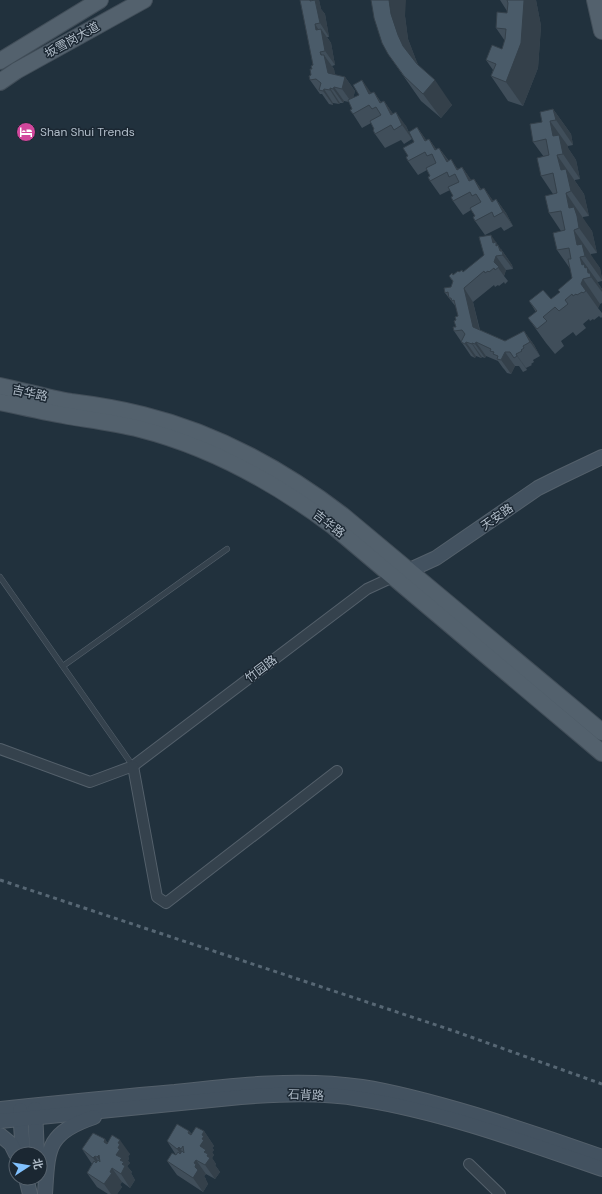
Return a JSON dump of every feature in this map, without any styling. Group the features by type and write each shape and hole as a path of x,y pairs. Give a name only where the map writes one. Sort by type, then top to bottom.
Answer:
{"main road":[{"name":"坂雪岗大道","path":"0,61 78,12 100,0"},
{"name":"坂雪岗大道","path":"0,82 16,71 144,0"},
{"path":"595,0 602,31"},
{"name":"吉华路","path":"0,386 70,401 119,409 191,429 237,448 280,472 322,500 602,732"},
{"name":"吉华路","path":"0,402 140,429 186,443 225,459 252,473 294,498 333,526 602,753"},
{"name":"天安路","path":"393,577 436,558 538,488 602,457"},
{"name":"石背路","path":"35,1112 240,1085 280,1082 328,1084 361,1087 421,1099 530,1132 602,1157"},
{"name":"石背路","path":"0,1109 20,1113 119,1109 280,1094 360,1098 399,1105 438,1116 526,1143 602,1169"},
{"path":"45,1194 48,1156 58,1137 68,1127 119,1109"},
{"path":"35,1112 37,1146"},
{"path":"20,1113 22,1146"},
{"name":"石背路","path":"0,1121 20,1113"},
{"path":"0,1135 12,1146"}],"street":[{"name":"竹园路","path":"0,749 90,782 133,766 367,589 393,577"},
{"path":"133,766 158,898 166,903 337,771"},
{"path":"469,1164 500,1194"}],"lane":[{"path":"63,666 227,549"},
{"path":"0,577 133,766"}],"building":[{"path":"300,0 315,0 320,23 315,24 316,30 321,29 325,51 320,52 321,55 324,55 328,73 345,77 342,89 334,87 333,89 330,88 330,90 319,90 321,83 316,79 310,80 310,69 312,69 311,66 313,65"},
{"path":"371,0 389,0 391,14 403,46 417,64 435,80 423,94 404,76 388,54 382,43 374,18"},
{"path":"507,0 524,1 521,43 506,82 491,76 496,64 486,60 492,45 502,49 506,29 496,28 497,12 507,13"},
{"path":"362,80 369,94 374,92 380,103 384,101 391,115 396,112 402,125 394,130 391,125 375,134 370,121 381,115 376,107 372,109 369,105 353,114 350,110 352,109 348,100 359,95 353,85"},
{"path":"553,109 556,120 550,121 553,136 559,135 563,154 557,155 561,170 566,169 571,191 566,193 569,208 574,207 577,216 579,228 574,230 577,245 582,244 585,256 580,257 582,265 584,264 585,268 587,267 588,273 590,273 591,277 583,279 581,284 586,291 573,296 572,294 565,300 568,304 559,311 555,307 543,317 547,321 537,329 528,318 537,311 529,301 543,290 551,299 560,292 558,290 572,278 568,259 571,259 569,248 557,250 553,233 565,230 561,211 549,213 545,196 557,193 553,173 541,176 537,158 549,155 546,139 533,142 530,124 542,122 540,112"},
{"path":"417,127 425,141 429,139 435,150 439,148 447,162 451,159 457,170 462,167 469,181 474,179 480,190 484,188 492,202 496,199 503,212 494,217 492,212 475,221 473,217 475,216 470,208 481,202 476,194 472,196 470,192 453,201 451,197 453,196 448,187 459,182 455,174 449,177 447,172 430,181 428,177 430,176 426,168 436,163 432,154 427,156 425,152 408,161 406,157 408,156 403,148 414,142 409,132"},
{"path":"491,235 493,243 496,242 496,246 498,245 503,255 496,256 494,262 499,267 495,270 494,268 489,272 488,271 485,273 484,271 464,288 473,327 505,341 524,331 530,342 523,346 524,348 521,350 522,351 516,354 517,356 514,358 510,352 505,352 501,360 497,359 498,356 493,354 494,352 490,351 491,349 476,342 475,344 472,344 466,342 465,344 461,342 465,334 462,330 454,331 453,327 456,327 454,321 456,320 455,317 458,316 454,300 452,301 451,298 449,298 448,292 445,293 444,288 451,287 453,281 449,276 452,273 453,275 462,270 463,272 484,255 479,237"},
{"path":"177,1124 189,1131 188,1133 191,1135 196,1127 204,1131 202,1135 204,1136 202,1139 204,1140 200,1146 206,1150 204,1152 208,1154 207,1156 210,1158 205,1165 196,1160 194,1163 196,1164 195,1167 198,1170 193,1178 167,1161 172,1153 176,1155 178,1152 180,1154 182,1151 184,1153 183,1146 181,1149 179,1147 177,1149 167,1141"},
{"path":"93,1133 105,1139 104,1142 107,1144 112,1135 120,1140 118,1143 120,1144 118,1148 120,1149 116,1155 122,1158 120,1160 124,1162 122,1164 125,1166 121,1174 112,1168 110,1172 112,1173 104,1184 87,1173 94,1161 96,1163 98,1160 100,1162 99,1155 93,1158 82,1149"}],"railway":[{"path":"0,880 454,1031 602,1084"}],"place":[{"name":"Shan Shui Trends","path":"26,132"}]}
